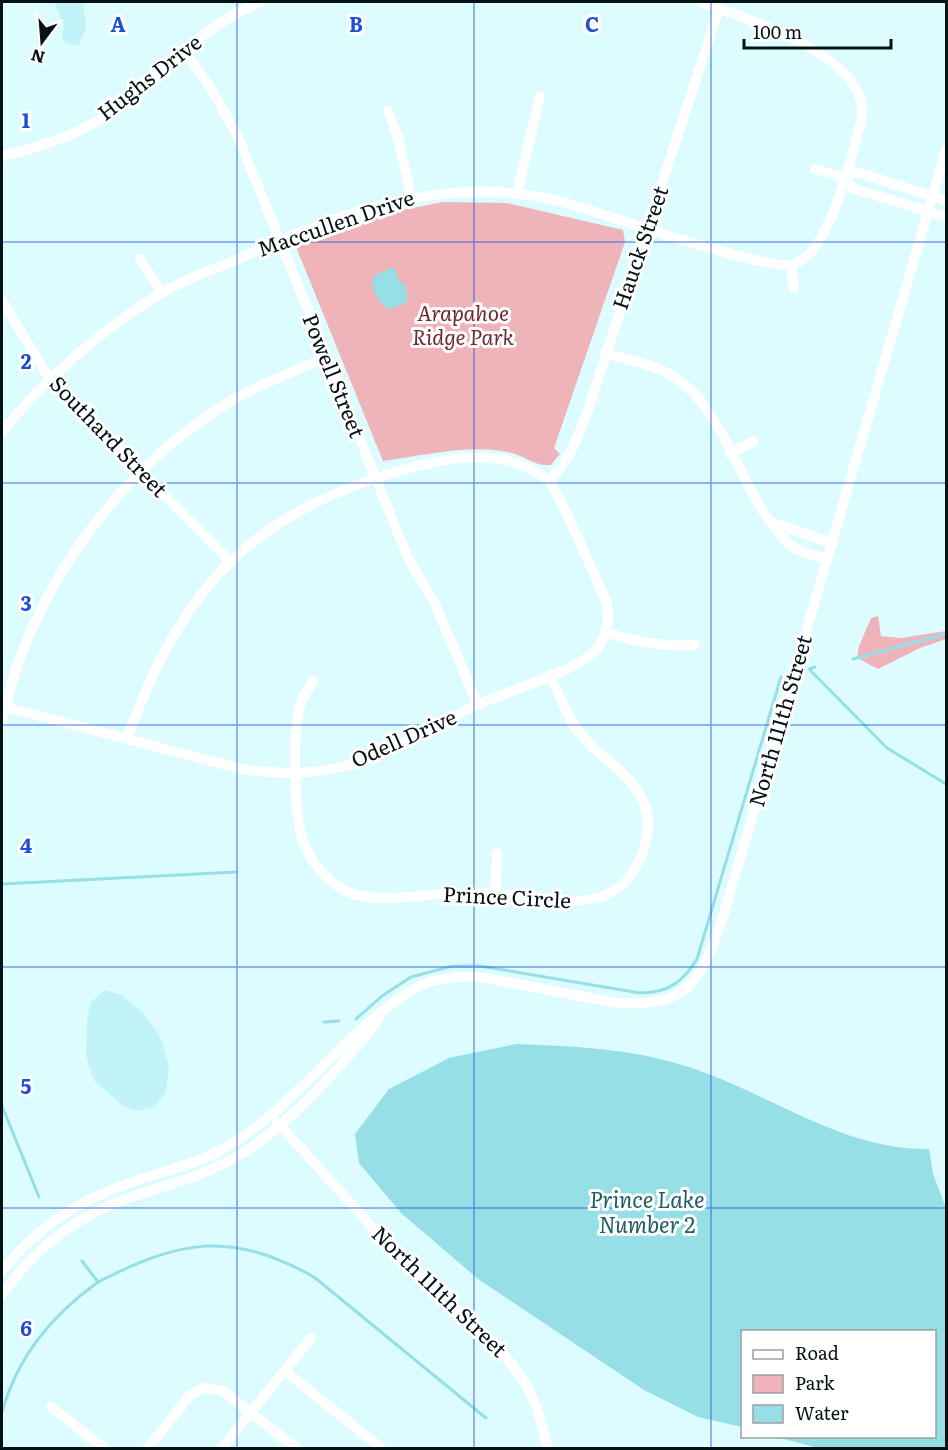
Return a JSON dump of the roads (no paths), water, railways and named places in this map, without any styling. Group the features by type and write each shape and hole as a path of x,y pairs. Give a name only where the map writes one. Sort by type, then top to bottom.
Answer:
{"street":[{"name":"Hughs Drive","path":"2,156 64,139 104,117 127,101 184,50 248,4 261,2"},
{"path":"701,2 788,36 819,54 850,82 859,95 862,116 827,231 802,260 791,265 794,288"},
{"name":"Hauck Street","path":"549,481 559,471 574,445 649,228 719,9"},
{"name":"Powell Street","path":"184,50 212,90 238,137 260,186 278,240 408,558 443,621 478,705"},
{"path":"517,193 540,96"},
{"path":"388,111 398,138 411,196"},
{"name":"North 111th Street","path":"548,1449 537,1408 525,1383 498,1346 412,1271 271,1115 360,1029 422,985 460,976 498,979 617,1003 640,1005 676,997 689,987 700,972 711,952 723,917 946,150"},
{"path":"815,169 843,177 852,188 946,217"},
{"path":"843,177 857,172 946,201"},
{"name":"Maccullen Drive","path":"2,432 50,380 116,325 162,293 278,240 411,196 474,191 517,193 558,201 759,261 791,265"},
{"path":"140,259 162,293"},
{"name":"Southard Street","path":"2,300 50,380 230,561"},
{"path":"605,353 675,377 706,406 754,500 782,538 797,550 827,559"},
{"path":"2,721 3,707 27,639 47,597 103,513 142,472 191,428 225,404 253,389 325,358"},
{"path":"730,454 754,441"},
{"path":"128,739 143,696 174,634 200,596 230,561 277,523 305,507 375,477 448,460 492,457 528,468 549,481 607,603 608,617 605,632 636,641 668,646 695,645"},
{"path":"770,521 832,543"},
{"name":"Odell Drive","path":"3,707 241,769 296,774 347,766 478,705 550,675 592,654 605,632"},
{"name":"Prince Circle","path":"313,681 302,699 298,717 296,774 300,828 306,848 316,866 331,881 347,892 370,898 433,893 495,894 577,902 591,901 609,894 634,872 643,852 648,815 633,785 577,730 550,675"},
{"path":"495,894 496,853"},
{"name":"North 111th Street","path":"280,1125 366,1036 391,1005"},
{"path":"2,1271 39,1233 64,1214 109,1191 219,1151 271,1115"},
{"path":"2,1295 38,1252 74,1224 119,1202 213,1169 240,1155 280,1125"},
{"path":"222,1449 311,1338"},
{"path":"285,1371 381,1449"},
{"path":"148,1449 189,1396 203,1388 223,1391 296,1449"},
{"path":"51,1407 104,1449"}],"water":[{"path":"394,267 400,282 406,286 407,302 390,309 378,299 373,281 374,276"},
{"name":"Prince Lake Number 2","path":"516,1044 636,1054 707,1073 799,1115 862,1139 895,1147 929,1149 933,1174 946,1208 946,1448 818,1448 780,1438 936,1438 936,1330 741,1330 741,1427 698,1417 644,1390 478,1279 401,1213 359,1163 355,1134 389,1089 449,1058"}],"waterway":[{"path":"853,659 946,634"},
{"path":"815,667 809,669 887,748 946,784"},
{"path":"356,1019 382,996 411,977 452,966 480,966 640,993 659,991 674,985 697,959 781,677"},
{"path":"2,884 236,872"},
{"path":"324,1022 339,1021"},
{"path":"2,1106 39,1197"},
{"path":"98,1282 155,1257 180,1250 205,1246 230,1247 256,1252 284,1262 314,1277 486,1418"},
{"path":"2,1412 17,1373 38,1339 65,1309 98,1282 82,1261"}],"park label":[{"name":"Arapahoe Ridge Park","path":"463,326"}]}
